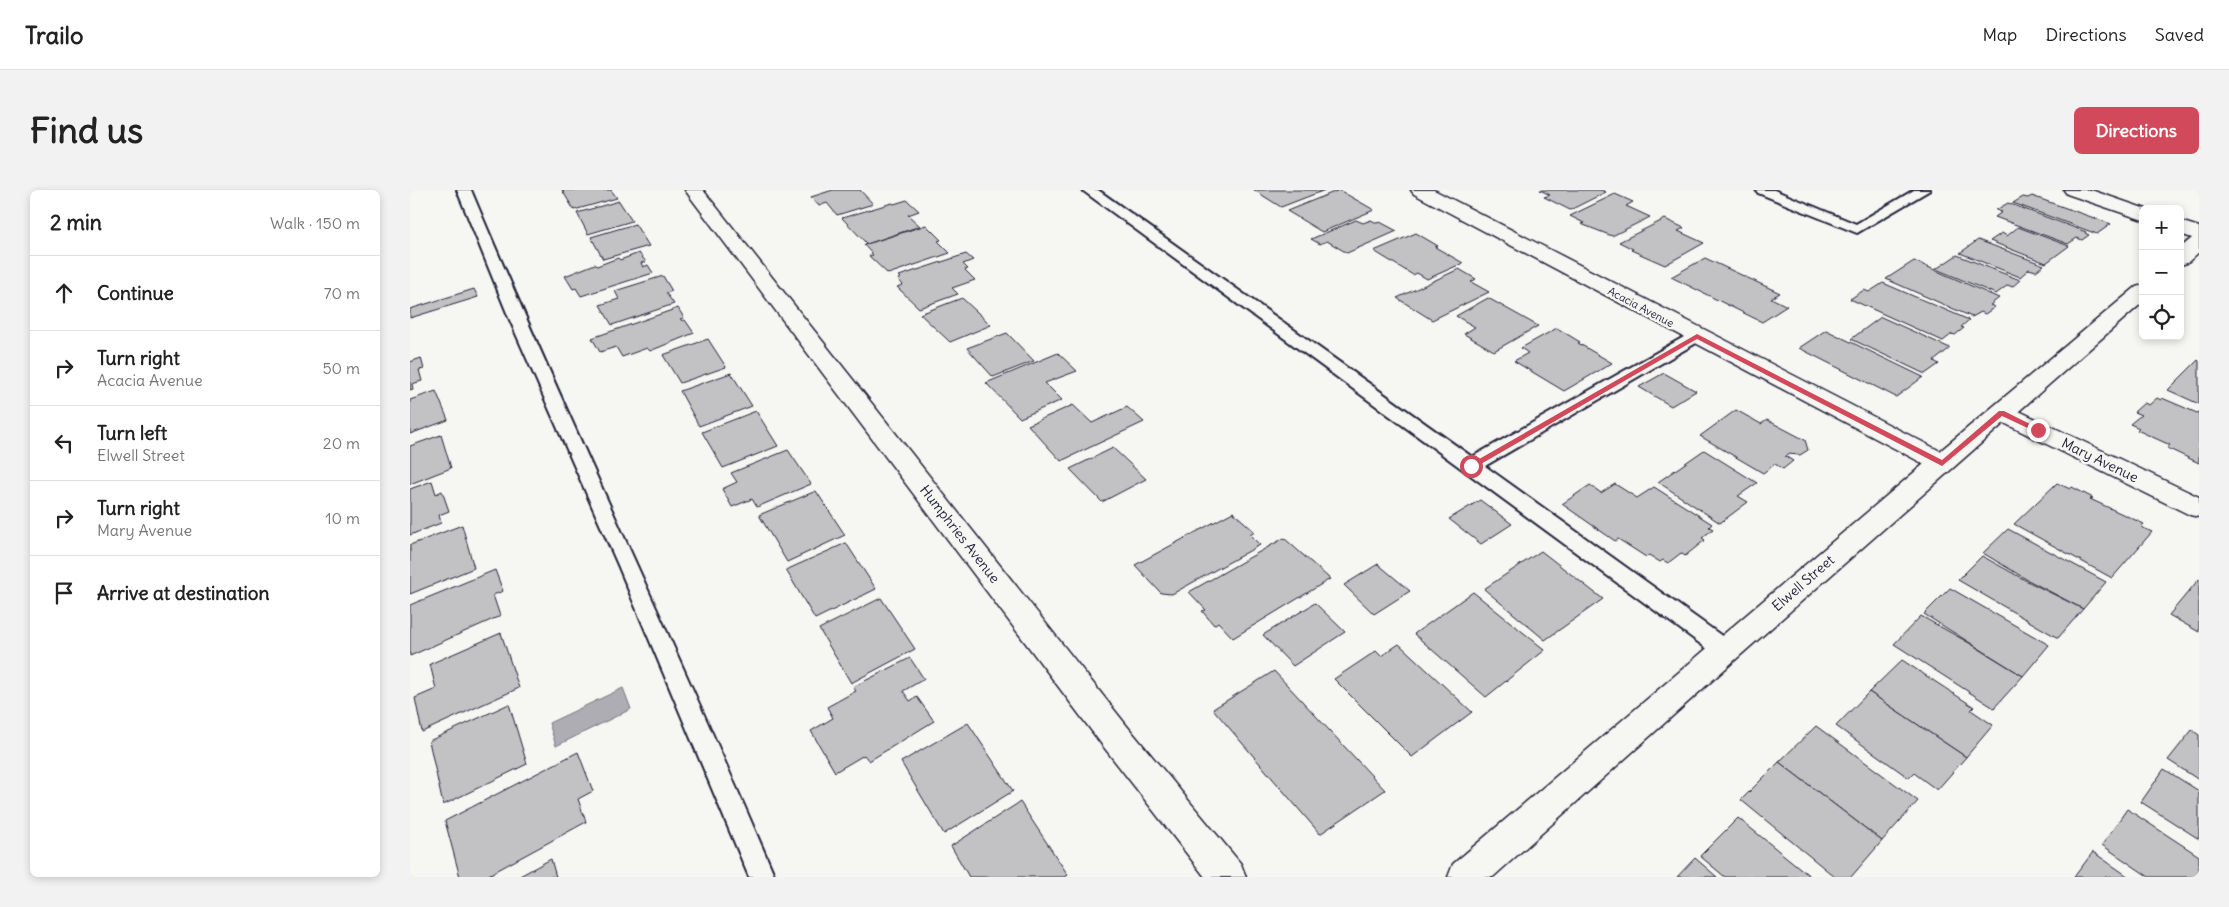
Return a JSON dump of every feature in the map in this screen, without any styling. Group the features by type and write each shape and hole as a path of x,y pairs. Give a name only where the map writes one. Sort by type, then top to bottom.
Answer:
{"street":[{"name":"Humphries Avenue","path":"694,190 1115,736 1228,877"},
{"name":"Acacia Avenue","path":"1420,190 1942,463"},
{"path":"2073,190 2139,213"},
{"path":"2184,228 2199,234"},
{"path":"2184,255 2199,242"},
{"name":"Elwell Street","path":"1466,877 1725,650 2139,294"},
{"name":"Mary Avenue","path":"2001,412 2199,508"}],"lane":[{"path":"464,190 517,318 628,565 762,877"},
{"path":"1089,190 1725,650"},
{"path":"1763,190 1857,229 1923,190"},
{"path":"1471,466 1697,336"}],"shaded area":[{"path":"623,688 631,709 556,746 549,723"}],"building":[{"path":"562,190 611,190 617,198 574,210"},
{"path":"833,190 860,190 873,204 837,215 827,203 819,206 811,197"},
{"path":"1254,190 1325,190 1281,207"},
{"path":"1339,190 1374,210 1322,232 1287,211"},
{"path":"1540,190 1601,190 1606,192 1570,210 1544,197 1550,195"},
{"path":"1615,194 1633,202 1626,206 1650,217 1612,236 1581,224 1584,223 1570,216"},
{"path":"2032,196 2111,224 2097,234 2013,203 2023,197 2028,198"},
{"path":"907,200 919,211 908,215 920,226 867,244 842,218 892,203"},
{"path":"619,201 632,221 588,234 577,213"},
{"path":"2008,203 2086,232 2089,235 2082,240 2077,238 2068,244 1995,217 2002,212 1996,210"},
{"path":"1665,219 1684,228 1678,231 1704,243 1665,265 1631,250 1633,249 1619,242"},
{"path":"1356,220 1363,223 1371,220 1377,223 1380,222 1397,231 1347,253 1327,241 1320,244 1311,239"},
{"path":"635,224 649,246 603,259 591,237"},
{"path":"926,225 941,240 938,241 950,253 888,274 869,256 873,255 864,245"},
{"path":"2018,227 2069,246 2046,263 1990,241 2002,233 2007,236"},
{"path":"1416,233 1438,246 1435,247 1463,263 1427,279 1417,273 1413,275 1374,251"},
{"path":"1978,240 2044,265 2036,271 2029,269 2020,277 1960,253"},
{"path":"639,253 646,262 641,263 643,267 648,265 653,273 581,296 576,288 573,289 565,276 595,264 597,266"},
{"path":"966,254 973,260 963,264 968,269 965,270 975,280 952,288 958,294 919,308 897,287 903,285 898,279 901,278 899,276"},
{"path":"1957,255 2020,280 2012,287 2008,285 1996,294 1936,269"},
{"path":"1705,258 1780,293 1771,298 1787,306 1762,322 1671,277"},
{"path":"1914,261 1999,298 1990,305 1995,307 1985,314 1981,312 1972,317 1886,279"},
{"path":"1459,269 1476,279 1471,282 1489,292 1432,320 1397,298"},
{"path":"663,276 672,291 666,293 674,304 612,325 600,305 619,299 615,291"},
{"path":"1883,283 1969,320 1961,327 1964,328 1943,341 1850,299 1864,290 1869,292"},
{"path":"474,289 478,297 410,318 410,309"},
{"path":"962,298 991,325 950,342 920,314"},
{"path":"1488,298 1538,326 1494,351 1464,334 1475,327 1456,316"},
{"path":"678,308 684,318 680,319 682,321 685,320 694,333 650,351 647,348 622,357 616,347 600,352 592,338"},
{"path":"1881,317 1950,348 1934,361 1939,364 1925,374 1851,339"},
{"path":"1557,328 1612,363 1564,391 1514,361 1528,353 1521,348"},
{"path":"1826,330 1923,377 1896,397 1799,348"},
{"path":"1007,333 1034,361 993,377 967,348"},
{"path":"708,339 726,367 680,383 663,355"},
{"path":"1058,353 1077,371 1045,383 1062,400 1020,418 986,383"},
{"path":"421,358 424,369 419,370 422,381 412,384 413,389 410,390 410,362"},
{"path":"2199,361 2199,404 2168,390"},
{"path":"731,373 752,406 699,426 680,391"},
{"path":"1664,373 1696,391 1671,406 1639,387"},
{"path":"436,391 448,420 410,434 410,400"},
{"path":"2157,398 2161,400 2162,398 2197,413 2199,412 2199,463 2167,448 2170,445 2137,430 2139,428 2130,424 2141,415 2134,412 2144,403 2149,405"},
{"path":"1073,405 1092,423 1127,407 1144,422 1061,461 1028,425"},
{"path":"1736,410 1761,424 1767,420 1805,440 1808,450 1800,455 1788,454 1785,456 1793,461 1783,469 1775,464 1763,473 1700,436"},
{"path":"756,411 778,446 723,468 702,432"},
{"path":"441,435 451,468 410,484 410,446"},
{"path":"1113,448 1146,479 1102,502 1070,469"},
{"path":"788,450 811,484 757,507 752,499 732,507 722,489 737,482 731,473"},
{"path":"1704,450 1757,483 1738,496 1748,502 1720,523 1658,482"},
{"path":"432,481 436,494 442,491 449,511 439,515 441,523 410,535 410,489"},
{"path":"2057,483 2070,489 2072,487 2093,498 2090,499 2144,524 2141,527 2152,532 2112,578 2014,524"},
{"path":"1615,484 1637,498 1654,487 1712,524 1709,527 1713,529 1702,538 1705,540 1685,556 1681,553 1668,563 1663,560 1660,562 1649,555 1646,557 1618,539 1615,541 1562,504 1590,485 1601,493"},
{"path":"816,491 845,535 787,562 759,515"},
{"path":"1480,500 1512,524 1481,544 1449,519"},
{"path":"1233,512 1255,532 1250,535 1260,545 1172,594 1161,593 1135,565"},
{"path":"462,525 474,568 410,594 410,545"},
{"path":"2008,529 2106,582 2083,609 2026,579 1983,553"},
{"path":"1284,538 1330,579 1233,638 1218,622 1214,625 1202,611 1206,610 1189,592"},
{"path":"846,543 876,589 815,619 786,570"},
{"path":"1541,551 1603,599 1545,640 1484,589"},
{"path":"1982,556 2083,609 2058,638 1958,580"},
{"path":"1378,564 1410,591 1374,614 1344,585"},
{"path":"495,570 503,591 493,595 500,616 410,656 410,605"},
{"path":"2199,579 2199,632 2169,615"},
{"path":"1950,588 2049,645 2023,676 1924,614"},
{"path":"1473,592 1545,650 1486,697 1414,634"},
{"path":"881,598 915,649 851,683 819,629"},
{"path":"1315,603 1345,632 1293,666 1263,635"},
{"path":"1921,616 2023,676 1994,708 1894,644"},
{"path":"501,633 519,688 422,732 415,698 436,689 430,664"},
{"path":"1399,644 1472,712 1412,757 1334,679 1376,651 1381,656"},
{"path":"910,658 924,679 903,691 910,701 917,697 934,721 869,761 864,755 835,772 811,731 833,718 827,707 856,691 853,687"},
{"path":"1902,660 1974,707 1971,710 1993,725 1966,757 1869,692"},
{"path":"1274,671 1385,790 1320,834 1213,709"},
{"path":"1869,692 1966,757 1937,790 1914,773 1909,778 1836,726"},
{"path":"509,704 527,764 443,805 429,741"},
{"path":"968,723 1013,791 944,834 901,762"},
{"path":"1816,726 1918,801 1882,841 1779,762"},
{"path":"2192,730 2199,735 2199,780 2168,760"},
{"path":"578,752 593,791 578,799 586,822 485,877 460,877 445,821"},
{"path":"1779,762 1882,841 1851,877 1835,877 1741,800"},
{"path":"2164,769 2199,791 2199,839 2141,802"},
{"path":"1020,802 1068,875 1065,877 969,877 951,846"},
{"path":"2127,809 2199,856 2199,877 2149,877 2102,845"},
{"path":"1738,818 1811,877 1725,877 1700,856"},
{"path":"2093,852 2129,877 2074,877"},
{"path":"1695,858 1717,877 1677,877"},
{"path":"551,859 556,877 518,877"}],"route":[{"path":"1471,466 1697,336 1942,463 2001,412 2038,430"}]}
